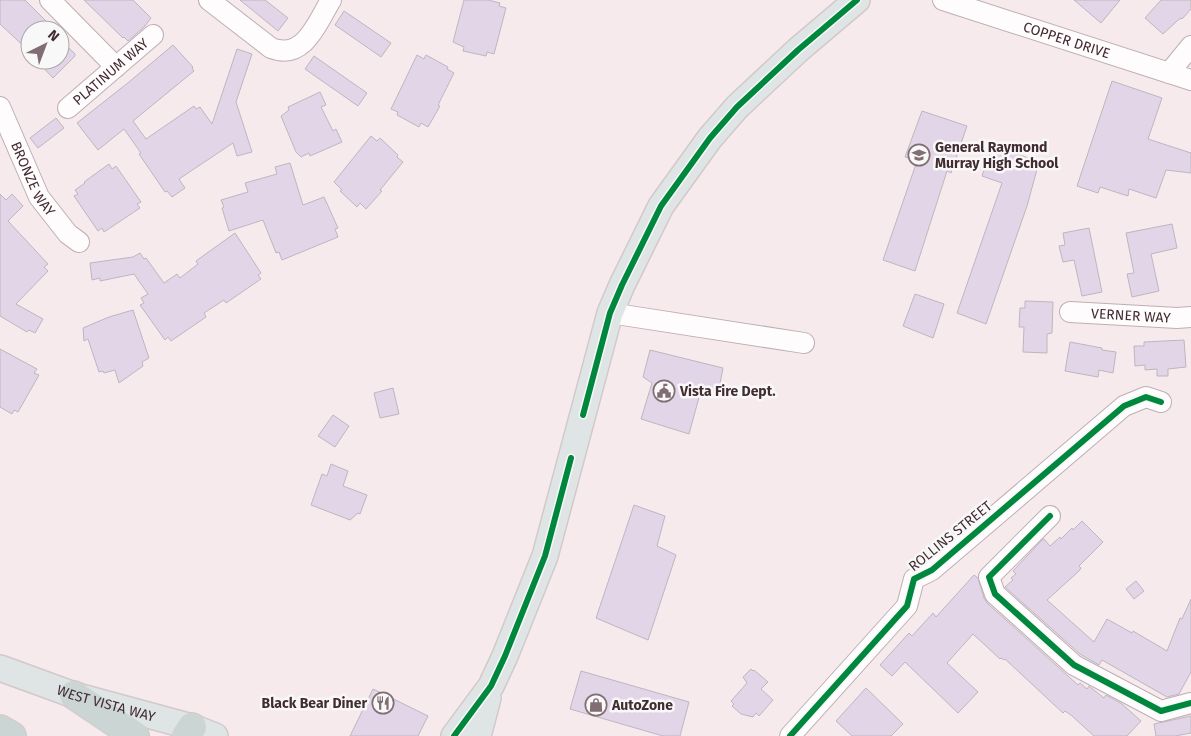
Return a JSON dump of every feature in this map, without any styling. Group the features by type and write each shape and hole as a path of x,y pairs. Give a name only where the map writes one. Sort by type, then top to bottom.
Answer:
{"highway":[{"path":"74,695 136,736"},
{"path":"0,729 12,736"}],"main road":[{"path":"478,736 491,686 545,556 610,313 661,206 710,138 737,107 798,50 857,0"},
{"name":"WEST VISTA WAY","path":"0,668 74,695 198,733"},
{"path":"454,736 491,686"}],"street":[{"path":"50,0 116,67"},
{"path":"209,0 271,48 280,52 300,47 307,41 331,0"},
{"name":"COPPER DRIVE","path":"943,0 1191,80"},
{"name":"PLATINUM WAY","path":"68,108 153,35"},
{"path":"1169,73 1191,46"},
{"name":"BRONZE WAY","path":"0,107 38,197 68,234 79,242"},
{"name":"VERNER WAY","path":"1070,312 1178,318 1191,317"},
{"path":"610,313 804,343"},
{"name":"ROLLINS STREET","path":"790,736 907,606 914,579 932,570 1124,406 1146,397 1160,402"},
{"path":"1050,516 989,576 995,594 1074,665 1161,710 1191,703"}],"building":[{"path":"0,0 25,0 45,20 20,20 20,43 0,24"},
{"path":"84,0 133,0 151,18 128,41"},
{"path":"240,0 265,0 288,18 278,31"},
{"path":"464,0 488,0 500,3 499,6 506,8 494,54 487,52 486,56 463,51 464,47 453,42"},
{"path":"1074,0 1120,0 1101,23"},
{"path":"1161,0 1191,0 1191,9 1163,34 1145,18"},
{"path":"344,11 391,43 381,57 335,25"},
{"path":"173,45 193,67 194,71 133,121 146,139 194,106 196,109 200,107 212,124 237,49 252,54 236,102 252,152 237,156 233,143 179,179 185,188 172,197 167,191 165,192 124,129 98,150 77,123"},
{"path":"70,49 75,54 70,61"},
{"path":"417,55 424,59 426,55 448,67 447,69 454,73 438,105 440,106 428,127 421,123 419,127 397,115 398,112 391,109"},
{"path":"314,56 367,93 358,106 305,69"},
{"path":"45,70 61,70 53,78"},
{"path":"1112,81 1162,98 1148,139 1191,153 1191,173 1166,170 1156,198 1129,189 1128,196 1100,187 1098,193 1077,186"},
{"path":"320,92 326,105 321,107 333,131 336,129 342,142 310,156 309,153 301,157 296,152 281,116 289,110 288,107"},
{"path":"922,111 967,126 951,173 947,171 915,271 883,260 917,161 905,157"},
{"path":"56,118 64,128 38,148 30,138"},
{"path":"371,136 377,141 380,138 403,162 366,209 360,203 357,207 340,191 342,190 334,182"},
{"path":"993,145 1039,162 1027,206 986,324 957,313 1002,183 982,176"},
{"path":"290,163 303,205 324,197 338,228 335,229 338,237 282,260 279,252 276,253 263,220 229,231 221,200 248,192 245,183 277,174 275,167"},
{"path":"109,164 112,169 116,166 141,202 137,204 140,208 104,232 102,228 98,231 74,196 78,194 75,190"},
{"path":"0,194 6,200 12,194 23,206 8,221 48,264 44,267 48,271 16,304 43,319 35,333 29,330 27,332 0,316"},
{"path":"1172,224 1177,248 1151,254 1159,291 1132,297 1127,274 1134,273 1126,233"},
{"path":"1089,228 1102,292 1082,296 1074,260 1063,262 1059,246 1065,245 1063,233"},
{"path":"235,233 261,273 258,275 261,279 226,303 224,300 204,313 206,317 171,341 168,337 165,340 140,305 144,303 141,298 148,294 134,274 100,281 100,278 92,280 90,263 133,257 140,253 144,259 146,258 164,283 177,274 180,278 198,264 196,261"},
{"path":"915,294 944,304 933,338 903,326"},
{"path":"1025,301 1053,302 1052,333 1047,334 1047,353 1023,352 1024,327 1019,327 1020,308 1025,308"},
{"path":"133,310 149,358 142,362 143,366 119,383 115,370 104,373 103,371 99,372 88,339 84,341 83,328 109,317"},
{"path":"1184,340 1186,367 1168,369 1168,376 1157,376 1157,369 1145,370 1145,365 1135,366 1134,346 1144,346 1144,342"},
{"path":"1070,342 1116,352 1113,373 1099,370 1098,377 1065,371"},
{"path":"0,349 37,369 34,373 39,375 18,412 14,410 12,414 0,407"},
{"path":"650,350 723,368 718,394 701,390 689,434 641,419 652,383 643,377"},
{"path":"393,388 399,414 380,418 374,393"},
{"path":"333,415 349,426 335,447 318,436"},
{"path":"331,464 348,471 343,486 367,495 360,514 358,513 350,520 311,505 322,474 327,476"},
{"path":"634,505 665,516 657,546 676,555 648,640 596,618"},
{"path":"1082,521 1103,542 1079,566 1081,568 1079,571 1047,600 1094,642 1107,619 1132,633 1133,631 1167,651 1180,618 1182,619 1191,599 1191,672 1179,694 1167,697 1102,660 1099,665 1080,654 1005,587 1013,580 1011,578 1016,574 1013,571 1042,540 1044,539 1050,546 1060,537 1061,539 1072,528 1073,530"},
{"path":"974,575 978,578 987,603 1078,685 1080,683 1087,689 1089,686 1104,698 1106,695 1122,704 1141,721 1127,736 1094,736 1071,715 1065,711 1063,713 1005,659 1000,659 973,634 947,663 978,692 958,713 905,662 892,676 880,665 909,633 912,636 933,613 936,617"},
{"path":"1136,581 1144,591 1134,599 1126,589"},
{"path":"751,669 768,682 761,689 773,700 759,716 756,713 753,717 741,714 732,706 734,704 731,701 747,683 743,677"},
{"path":"581,671 689,702 680,736 663,736 570,709"},
{"path":"866,688 903,724 891,736 852,736 836,721"},
{"name":"Black Bear Diner","path":"373,689 428,716 418,736 350,736"},
{"path":"1191,716 1191,733 1175,736 1156,736 1154,724"}],"cycle path":[{"path":"583,415 610,313 661,206 710,138 737,107 798,50 857,0"},
{"path":"790,736 907,606 914,579 932,570 1124,406 1146,397 1161,402"},
{"path":"454,736 491,686 505,656 545,556 571,458"},
{"path":"1050,516 989,577 995,594 1074,665 1161,711 1191,703"}],"place":[{"name":"General Raymond Murray High School","path":"919,155"},
{"name":"Vista Fire Dept.","path":"664,391"},
{"name":"Black Bear Diner","path":"383,703"},
{"name":"AutoZone","path":"596,705"}]}
